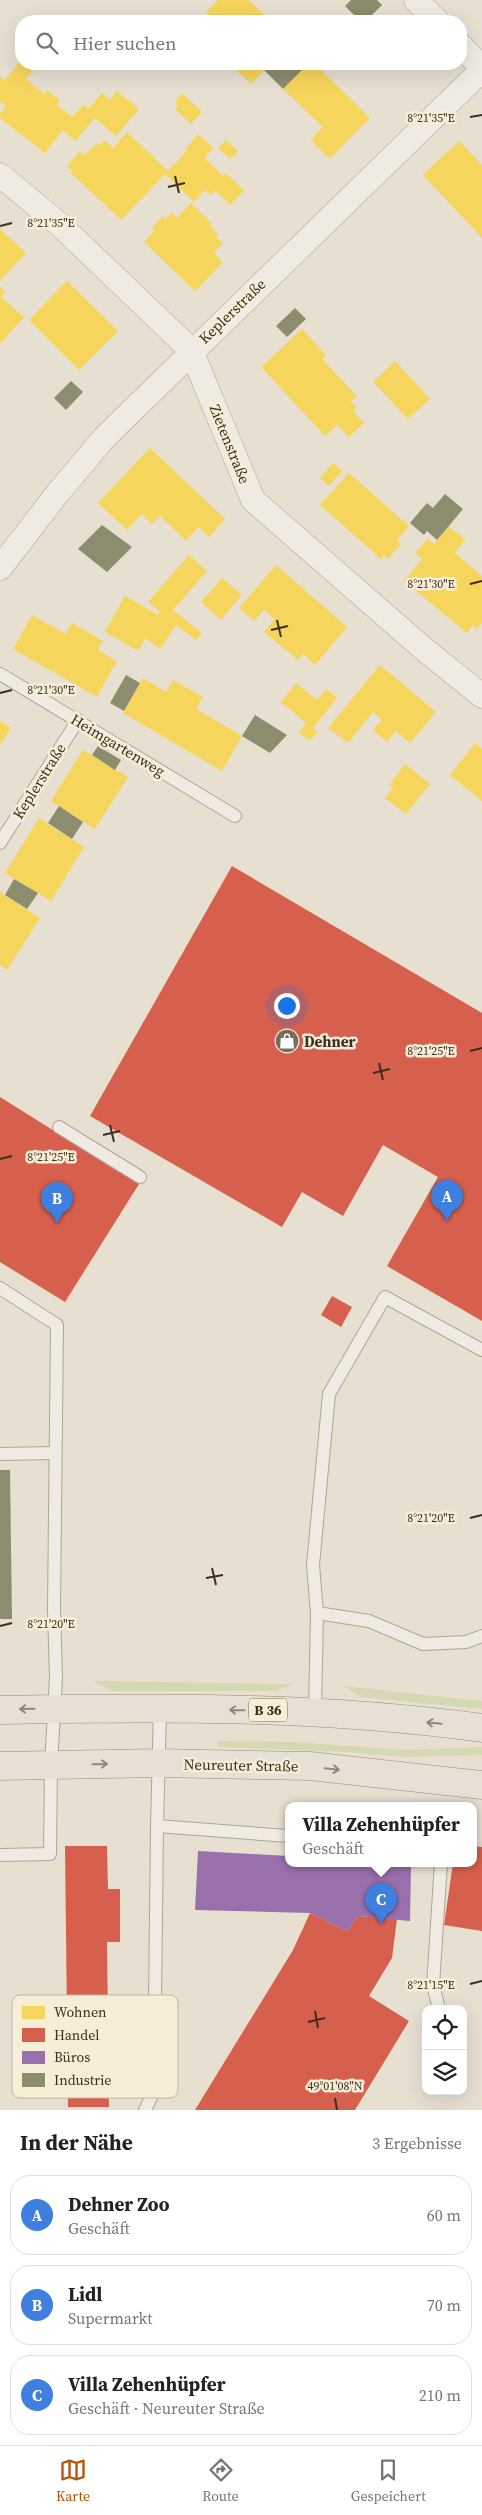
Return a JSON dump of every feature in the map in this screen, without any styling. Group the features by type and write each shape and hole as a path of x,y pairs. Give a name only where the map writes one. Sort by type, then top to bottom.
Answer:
{"main road":[{"name":"B 36","path":"0,1710 160,1708 315,1711 482,1728"},
{"name":"Neureuter Straße","path":"0,1766 158,1763 310,1766 482,1785"}],"street":[{"path":"416,0 431,15"},
{"path":"467,53 482,69"},
{"name":"Keplerstraße","path":"0,568 57,494 104,438 191,350 482,69"},
{"name":"Zietenstraße","path":"0,175 59,224 191,350 253,500 425,650 482,696"}],"lane":[{"name":"Heimgartenweg","path":"0,674 235,816"},
{"name":"Keplerstraße","path":"0,843 78,720"},
{"path":"59,1127 140,1178"},
{"path":"0,1288 57,1325 54,1610 56,1678 51,1765 50,1854 0,1855"},
{"path":"315,1711 317,1613 313,1565 330,1394 385,1297 482,1350"},
{"path":"0,1454 55,1453"},
{"path":"317,1613 369,1621 423,1644 466,1642 482,1636"},
{"path":"155,1995 160,1708"},
{"path":"157,1826 285,1836"},
{"path":"438,2005 433,1985 441,1867"},
{"path":"145,2110 151,2098"}],"green space":[{"path":"94,1681 293,1684 277,1691 111,1691"},
{"path":"343,1686 482,1701 482,1709 361,1697"},
{"path":"218,1741 292,1742 407,1750 482,1747 482,1755 404,1757 346,1752 218,1747"}],"building: Wohnen":[{"path":"218,0 249,0 265,15 209,15 206,12"},
{"path":"15,68 15,70 34,70 26,79 44,94 47,90 60,101 57,105 72,117 83,105 88,109 102,93 110,100 117,91 139,109 116,136 95,118 75,141 63,130 45,153 0,118 0,113 6,106 0,101 0,77 5,80"},
{"path":"236,70 264,70 251,84"},
{"path":"302,70 321,70 370,118 330,159 311,140 323,127 283,89"},
{"path":"182,93 202,112 191,124 175,109 178,105 175,102"},
{"path":"127,132 168,171 187,151 185,149 198,134 213,148 204,158 223,176 226,173 244,191 230,205 215,191 211,195 205,190 194,202 165,174 121,220 70,172 72,170 67,166 80,151 85,155 97,143 100,145 105,140 113,148"},
{"path":"226,140 238,151 230,159 218,148"},
{"path":"459,141 482,165 482,238 423,175"},
{"path":"191,203 212,224 210,226 218,234 216,237 223,243 214,253 223,262 195,291 144,242 154,231 152,228 163,216 165,219 172,213 177,218"},
{"path":"0,229 26,253 0,281"},
{"path":"67,281 118,331 79,370 29,320"},
{"path":"0,287 5,292 1,297 24,317 0,344"},
{"path":"302,329 326,355 322,359 357,396 351,401 356,407 353,411 364,423 349,437 337,425 325,436 261,367"},
{"path":"395,361 430,399 408,419 373,382"},
{"path":"150,448 225,519 209,537 198,527 186,541 160,516 152,524 142,514 127,530 98,503"},
{"path":"333,463 342,471 329,486 320,478"},
{"path":"349,473 409,526 397,540 401,544 388,559 384,555 381,559 320,505"},
{"path":"449,526 465,540 455,553 482,576 482,623 477,629 473,625 467,633 404,581 422,559 415,553 427,539 434,544"},
{"path":"189,555 207,571 173,610 202,633 196,640 176,625 160,649 145,638 138,651 105,632 125,596 158,615 160,612 148,602"},
{"path":"276,565 347,627 315,665 303,654 298,660 264,632 275,619 264,610 254,621 239,608"},
{"path":"222,578 242,595 221,620 201,602"},
{"path":"32,615 66,634 72,623 103,641 98,650 117,661 97,697 13,649"},
{"path":"380,665 436,712 410,743 396,731 387,742 373,730 382,720 373,712 348,743 328,728"},
{"path":"143,678 166,692 173,680 203,697 196,709 242,736 222,771 123,713"},
{"path":"296,683 317,700 326,689 337,698 313,728 317,732 310,741 299,732 306,723 281,702"},
{"path":"0,721 11,728 0,745"},
{"path":"475,743 482,748 482,801 450,775"},
{"path":"83,750 128,777 95,829 51,801"},
{"path":"405,764 430,784 406,814 385,798 393,788 389,785"},
{"path":"39,818 84,847 51,901 5,873"},
{"path":"0,892 40,918 7,970 0,965"}],"building: Handel":[{"path":"232,866 482,1013 482,1321 387,1266 438,1177 383,1145 343,1216 302,1192 282,1227 90,1116"},
{"path":"0,1097 139,1184 65,1302 0,1262"},
{"path":"332,1296 352,1307 341,1327 321,1315"},
{"path":"65,1846 107,1846 108,1889 120,1889 120,1942 107,1942 108,1995 67,1995"},
{"path":"477,1846 482,1847 482,1931 444,1925 452,1867 477,1867"},
{"path":"310,1913 347,1931 358,1916 397,1919 392,1958 369,1996 409,2021 355,2110 195,2110 293,1950"},
{"path":"68,2098 109,2098 109,2107 68,2107"}],"building: Büros":[{"path":"198,1851 285,1856 285,1867 411,1867 410,1921 358,1916 347,1931 310,1913 195,1910"}],"building: Industrie":[{"path":"351,0 377,0 382,5 372,15 354,15 345,6"},
{"path":"264,70 302,70 283,89"},
{"path":"295,308 306,319 287,337 276,326"},
{"path":"71,381 83,392 66,410 54,398"},
{"path":"445,494 463,509 437,540 427,531 424,535 410,523 427,503 433,508"},
{"path":"102,525 132,547 107,572 78,549"},
{"path":"126,675 140,683 124,711 110,703"},
{"path":"255,715 287,735 270,753 242,736"},
{"path":"98,746 121,760 115,770 92,755"},
{"path":"59,806 83,822 72,839 48,823"},
{"path":"14,879 38,893 27,909 5,895"},
{"path":"0,1470 10,1470 12,1619 0,1619"}],"place":[{"name":"Dehner","path":"287,1041"},
{"name":"Dehner Zoo","path":"447,1221"},
{"name":"Lidl","path":"57,1223"},
{"name":"Villa Zehenhüpfer","path":"381,1924"}]}
